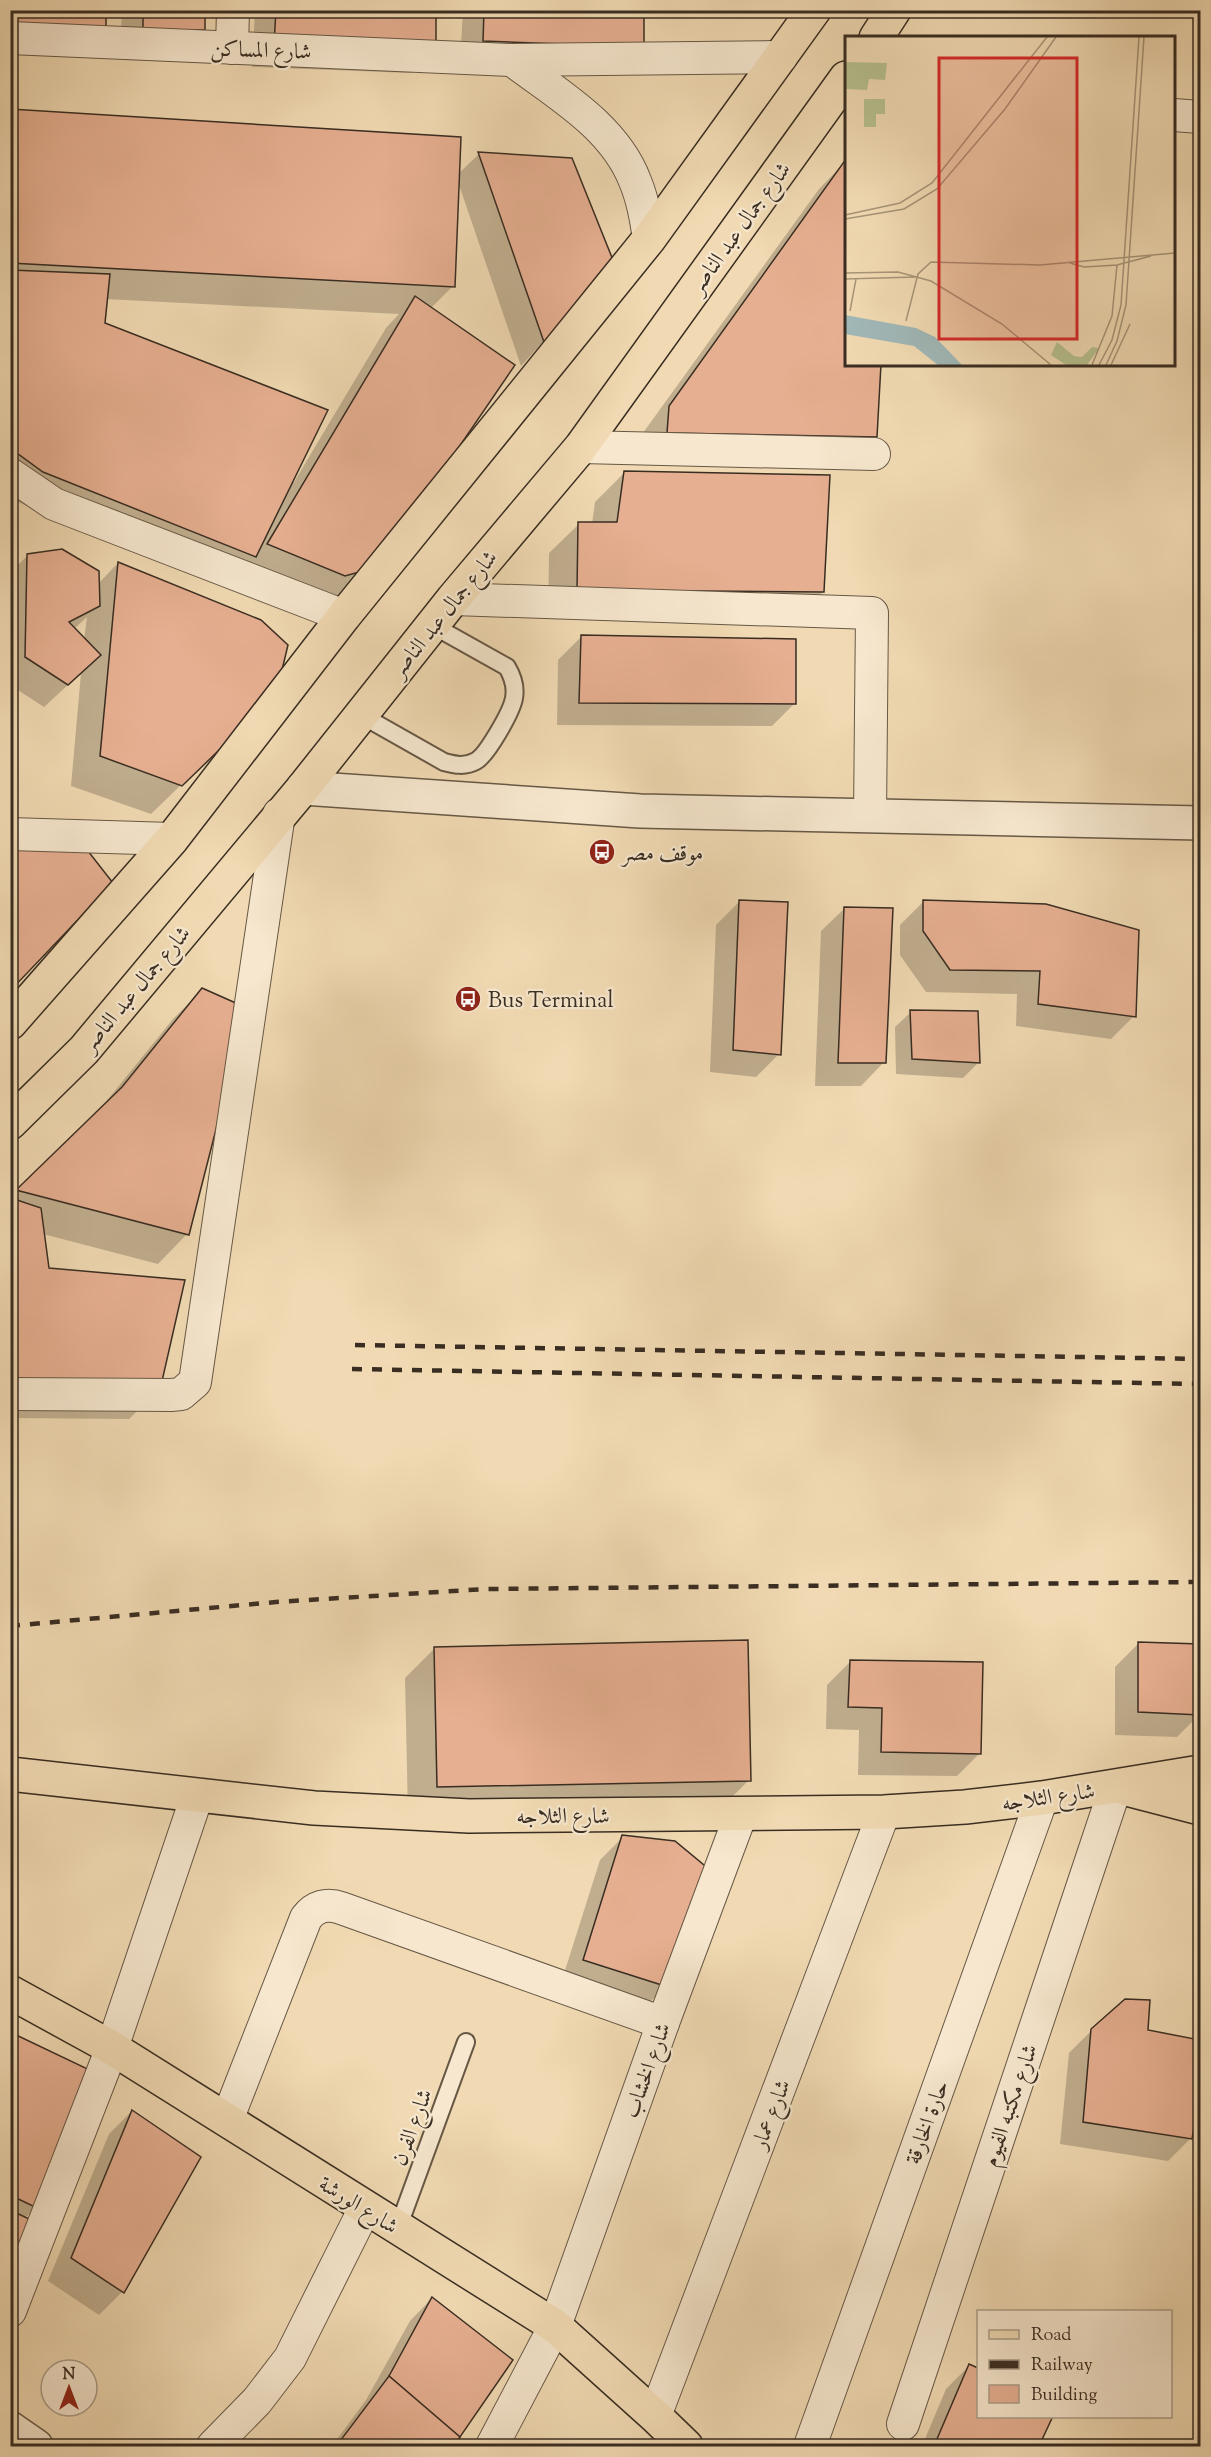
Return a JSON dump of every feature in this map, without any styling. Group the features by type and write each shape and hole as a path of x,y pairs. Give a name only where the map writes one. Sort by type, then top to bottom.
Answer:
{"main road":[{"path":"10,1023 172,838 344,616 649,239 814,10"},
{"path":"877,36 894,10"},
{"name":"شارع جمال عبد الناصر","path":"10,1123 84,1050 303,788 453,599 580,447 845,79"},
{"name":"شارع الثلاجه","path":"10,1774 314,1808 469,1816 884,1812 965,1807 1042,1798 1200,1772"},
{"name":"شارع الثلاجه","path":"1116,1786 1200,1808"},
{"name":"شارع الورشة","path":"10,1992 112,2048 555,2326 656,2416 686,2446"}],"street":[{"path":"232,48 233,10"},
{"name":"شارع المساكن","path":"10,38 512,60 781,57"},
{"path":"512,60 600,128 620,151 635,179 644,208 649,239"},
{"path":"1175,115 1200,117"},
{"path":"580,447 874,454"},
{"path":"10,474 63,508 344,616"},
{"path":"453,599 872,613 870,816"},
{"path":"303,788 640,811 1200,823"},
{"path":"10,1394 171,1395 181,1394 195,1382 279,814"},
{"path":"10,834 172,838"},
{"name":"شارع مكتبه الفيوم","path":"903,2424 1116,1786"},
{"path":"10,2311 112,2048 197,1796"},
{"name":"حارة الخارقة","path":"810,2446 1042,1798"},
{"name":"شارع عمار","path":"656,2416 884,1812"},
{"name":"شارع الخشاب","path":"492,2446 555,2326 663,2023 741,1814"},
{"path":"226,2120 306,1918 311,1912 326,1905 341,1908 663,2023"},
{"path":"213,2446 257,2401 290,2358 365,2208"},
{"path":"10,2428 36,2446"}],"lane":[{"path":"361,715 444,762 466,765 483,756 512,706 514,696 512,676 507,667 432,625"},
{"name":"شارع الفرن","path":"398,2228 466,2042"}],"building":[{"path":"10,10 106,10 106,31 10,28"},
{"path":"143,10 205,10 205,30 143,30"},
{"path":"276,10 436,10 436,51 274,44"},
{"path":"484,10 644,10 644,47 483,41"},
{"path":"10,109 461,137 455,287 10,263"},
{"path":"478,152 572,158 615,265 545,345"},
{"path":"845,160 845,366 881,366 877,437 667,433 669,406"},
{"path":"10,270 110,274 105,323 328,410 256,557 43,472 10,448"},
{"path":"415,296 515,365 377,567 345,576 267,544"},
{"path":"624,471 830,475 824,592 577,590 578,522 617,522"},
{"path":"62,549 99,571 100,606 69,622 101,655 68,685 25,657 27,554"},
{"path":"118,562 261,620 288,645 276,695 182,786 100,756"},
{"path":"581,635 796,639 796,704 579,703"},
{"path":"10,850 88,851 113,883 10,991"},
{"path":"739,900 788,902 781,1055 733,1050"},
{"path":"923,900 1046,904 1139,930 1136,1017 1038,1004 1040,971 950,970 923,931"},
{"path":"844,907 893,908 886,1063 838,1063"},
{"path":"202,988 247,1008 189,1235 16,1190 122,1087"},
{"path":"910,1010 978,1011 980,1063 912,1059"},
{"path":"14,1199 41,1208 49,1268 185,1280 160,1390 10,1388 10,1202"},
{"path":"748,1640 751,1781 437,1787 434,1647"},
{"path":"1138,1642 1200,1644 1200,1715 1138,1712"},
{"path":"850,1660 983,1662 981,1754 881,1752 882,1708 848,1707"},
{"path":"622,1835 675,1841 710,1870 668,1987 583,1960"},
{"path":"1125,1999 1150,2000 1148,2030 1200,2040 1200,2088 1192,2139 1083,2122 1091,2029"},
{"path":"10,2032 96,2073 37,2208 10,2195"},
{"path":"132,2110 201,2157 124,2293 71,2258"},
{"path":"10,2210 40,2224 10,2291"},
{"path":"432,2297 513,2360 460,2437 389,2376"},
{"path":"969,2364 977,2368 977,2418 1052,2418 1039,2446 934,2446"},
{"path":"389,2376 460,2437 453,2446 337,2445"}],"railway":[{"path":"355,1345 1200,1359"},
{"path":"352,1369 1200,1384"},
{"path":"10,1626 276,1602 486,1589 1200,1582"}],"place":[{"name":"موقف مصر","path":"602,852"},
{"name":"Bus Terminal","path":"468,999"}]}
